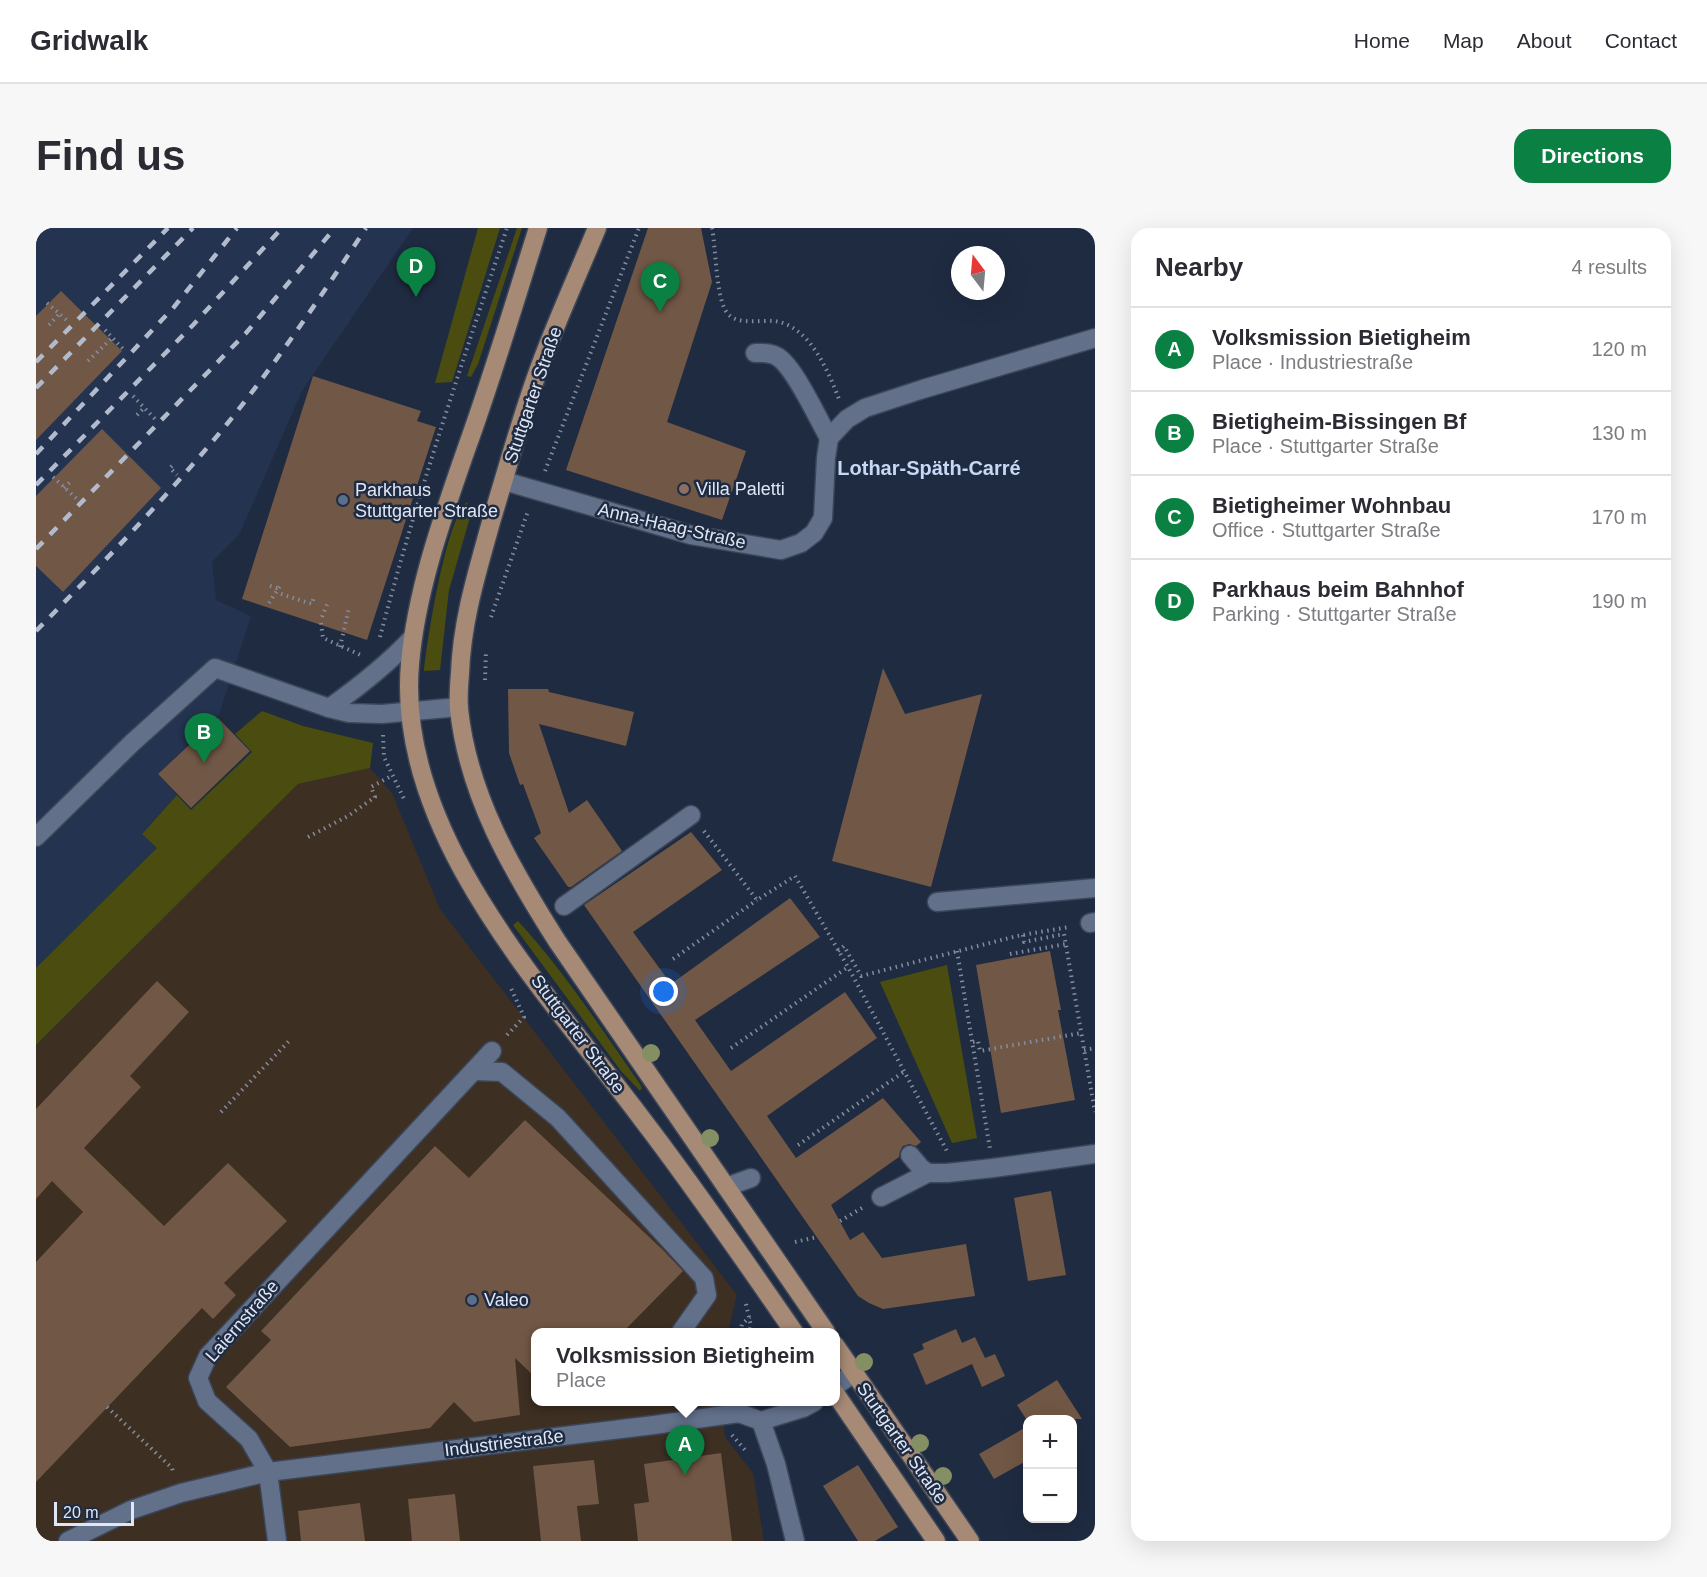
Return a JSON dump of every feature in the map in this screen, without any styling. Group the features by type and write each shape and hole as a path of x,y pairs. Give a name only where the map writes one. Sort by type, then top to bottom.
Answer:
{"main road":[{"name":"Stuttgarter Straße","path":"538,228 440,529 413,637 409,678 414,742 432,806 457,858 493,919 533,977 645,1122 784,1325"},
{"name":"Stuttgarter Straße","path":"597,228 540,366 468,608 461,646 459,708 465,745 477,788 497,837 530,898 557,941 823,1328"},
{"name":"Stuttgarter Straße","path":"840,1352 970,1541"},
{"name":"Stuttgarter Straße","path":"840,1400 936,1541"}],"street":[{"path":"755,353 770,353 780,357 795,377 830,438 847,418 865,408 923,388 1095,338"},
{"name":"Anna-Haag-Straße","path":"504,481 691,535 781,550 801,543 814,533 824,518 826,458 830,438"},
{"name":"Stuttgarter Straße","path":"329,708 393,659 413,637"},
{"path":"36,837 132,743 215,668 329,708 368,714 459,708"},
{"path":"564,906 695,820"},
{"path":"937,902 1095,888"},
{"name":"Laiernstraße","path":"268,1472 249,1439 207,1401 198,1378 208,1356 492,1052"},
{"path":"474,1071 502,1072 558,1118 704,1278 708,1295 684,1328"},
{"path":"882,1197 928,1173 958,1172 1095,1154"},
{"path":"910,1155 928,1173"},
{"path":"726,1187 751,1178"},
{"path":"840,1383 854,1373"},
{"path":"795,1541 776,1464 761,1421 804,1406"},
{"name":"Industriestraße","path":"268,1472 654,1425 743,1407 761,1421"},
{"path":"68,1541 131,1510 181,1493 268,1472 277,1541"}],"path":[{"path":"488,627 525,518 639,228"},
{"path":"712,228 719,293 729,315 740,321 776,321 788,326 810,342 825,365 847,418"},
{"path":"47,303 69,322"},
{"path":"48,325 59,314"},
{"path":"105,330 124,350"},
{"path":"88,361 112,338"},
{"path":"132,396 155,419"},
{"path":"137,415 144,408"},
{"path":"169,466 177,476"},
{"path":"53,477 77,499"},
{"path":"64,488 72,480"},
{"path":"269,603 280,586 277,588 270,586"},
{"path":"281,594 312,604 314,597"},
{"path":"322,617 328,602"},
{"path":"340,647 349,608"},
{"path":"321,623 323,638 361,655"},
{"path":"484,680 487,649"},
{"path":"308,837 348,816 375,797 371,787 393,775"},
{"path":"695,820 757,900"},
{"path":"673,959 795,876 848,967 958,1172"},
{"path":"838,951 844,946 861,975 1023,935 1092,922"},
{"path":"1023,935 1024,942 1064,934 1095,1112"},
{"path":"1010,954 1066,944"},
{"path":"957,951 993,1168"},
{"path":"731,1048 848,967"},
{"path":"492,1052 524,1017 509,984"},
{"path":"973,1042 978,1041 980,1051 1081,1033"},
{"path":"220,1112 289,1041"},
{"path":"1084,1050 1095,1048"},
{"path":"798,1145 905,1071"},
{"path":"795,1242 817,1237"},
{"path":"741,1328 749,1317 750,1328"},
{"path":"107,1407 172,1468 181,1493"}],"shaded area":[{"path":"36,228 413,228 302,391 239,535 212,562 216,600 251,616 219,715 158,774 177,795 142,833 157,848 36,974"},
{"path":"478,228 500,228 452,382 435,383"},
{"path":"517,228 522,228 478,364 471,377 467,376"},
{"path":"467,502 471,514 449,590 440,670 424,671 433,608 445,555 459,513"},
{"path":"262,711 303,726 373,743 370,768 298,784 36,1045 36,968 157,848 142,834 177,795 191,810 252,752 235,734"},
{"path":"370,768 392,793 440,909 737,1295 729,1328 531,1328 531,1406 721,1406 725,1437 753,1473 764,1541 36,1541 36,1045 298,784"},
{"path":"518,921 582,1000 640,1084 642,1088 640,1091 621,1071 513,925"},
{"path":"947,965 977,1138 952,1143 880,982"}],"building":[{"path":"648,228 701,228 712,282 667,422 746,451 722,520 566,470"},
{"path":"61,291 122,351 36,440 36,316"},
{"name":"Parkhaus Stuttgarter Straße","path":"313,376 421,411 417,421 436,427 367,640 242,599"},
{"path":"102,429 161,488 63,592 36,566 36,496"},
{"path":"883,668 905,714 982,694 931,887 832,861"},
{"path":"508,689 548,689 549,692 634,712 626,746 539,724 569,813 587,800 622,851 571,887 568,887 534,838 541,833 509,753"},
{"path":"218,718 250,751 191,808 158,774"},
{"path":"691,832 722,870 633,932 671,984 790,898 820,937 695,1020 731,1071 845,992 877,1038 767,1116 796,1158 883,1098 921,1142 916,1146 909,1144 903,1146 899,1157 831,1205 850,1240 863,1232 882,1258 966,1244 975,1296 883,1309 858,1296 584,905"},
{"path":"1050,951 1061,1010 1058,1010 1075,1100 1001,1113 976,965"},
{"path":"157,981 189,1012 130,1076 141,1087 84,1148 164,1226 228,1163 287,1221 224,1283 236,1295 213,1319 202,1308 36,1482 36,1262 83,1212 52,1181 36,1199 36,1109"},
{"name":"Valeo","path":"525,1120 683,1271 627,1328 531,1328 531,1373 515,1358 520,1415 474,1422 454,1402 430,1428 290,1447 226,1387 271,1340 261,1331 435,1146 469,1178"},
{"path":"1051,1191 1066,1275 1028,1281 1014,1198"},
{"path":"956,1329 962,1343 975,1337 985,1358 995,1354 1005,1376 982,1387 972,1364 926,1385 913,1354 924,1349 922,1344"},
{"path":"1057,1380 1082,1419 1077,1419 1077,1415 1023,1415 1017,1405"},
{"path":"1023,1429 1023,1463 994,1479 979,1454"},
{"path":"721,1453 732,1541 638,1541 634,1504 649,1502 644,1464"},
{"path":"594,1460 599,1504 577,1506 581,1541 541,1541 533,1466"},
{"path":"858,1465 898,1527 875,1541 858,1541 823,1486"},
{"path":"455,1494 460,1541 412,1541 408,1499"},
{"path":"360,1503 365,1541 301,1541 298,1511"}],"railway":[{"path":"36,362 168,228"},
{"path":"36,388 193,228"},
{"path":"36,454 174,307 237,228"},
{"path":"36,485 193,325 282,228"},
{"path":"36,549 246,333 335,228"},
{"path":"36,631 158,504 227,424 299,328 366,228"}],"place":[{"name":"Parkhaus beim Bahnhof","path":"416,297"},
{"name":"Bietigheimer Wohnbau","path":"660,312"},
{"name":"Villa Paletti","path":"684,489"},
{"name":"Parkhaus Stuttgarter Straße","path":"343,500"},
{"name":"Bietigheim-Bissingen Bf","path":"204,763"},
{"name":"Valeo","path":"472,1300"},
{"name":"Volksmission Bietigheim","path":"685,1475"}],"district":[{"name":"Lothar-Späth-Carré","path":"929,468"}]}
